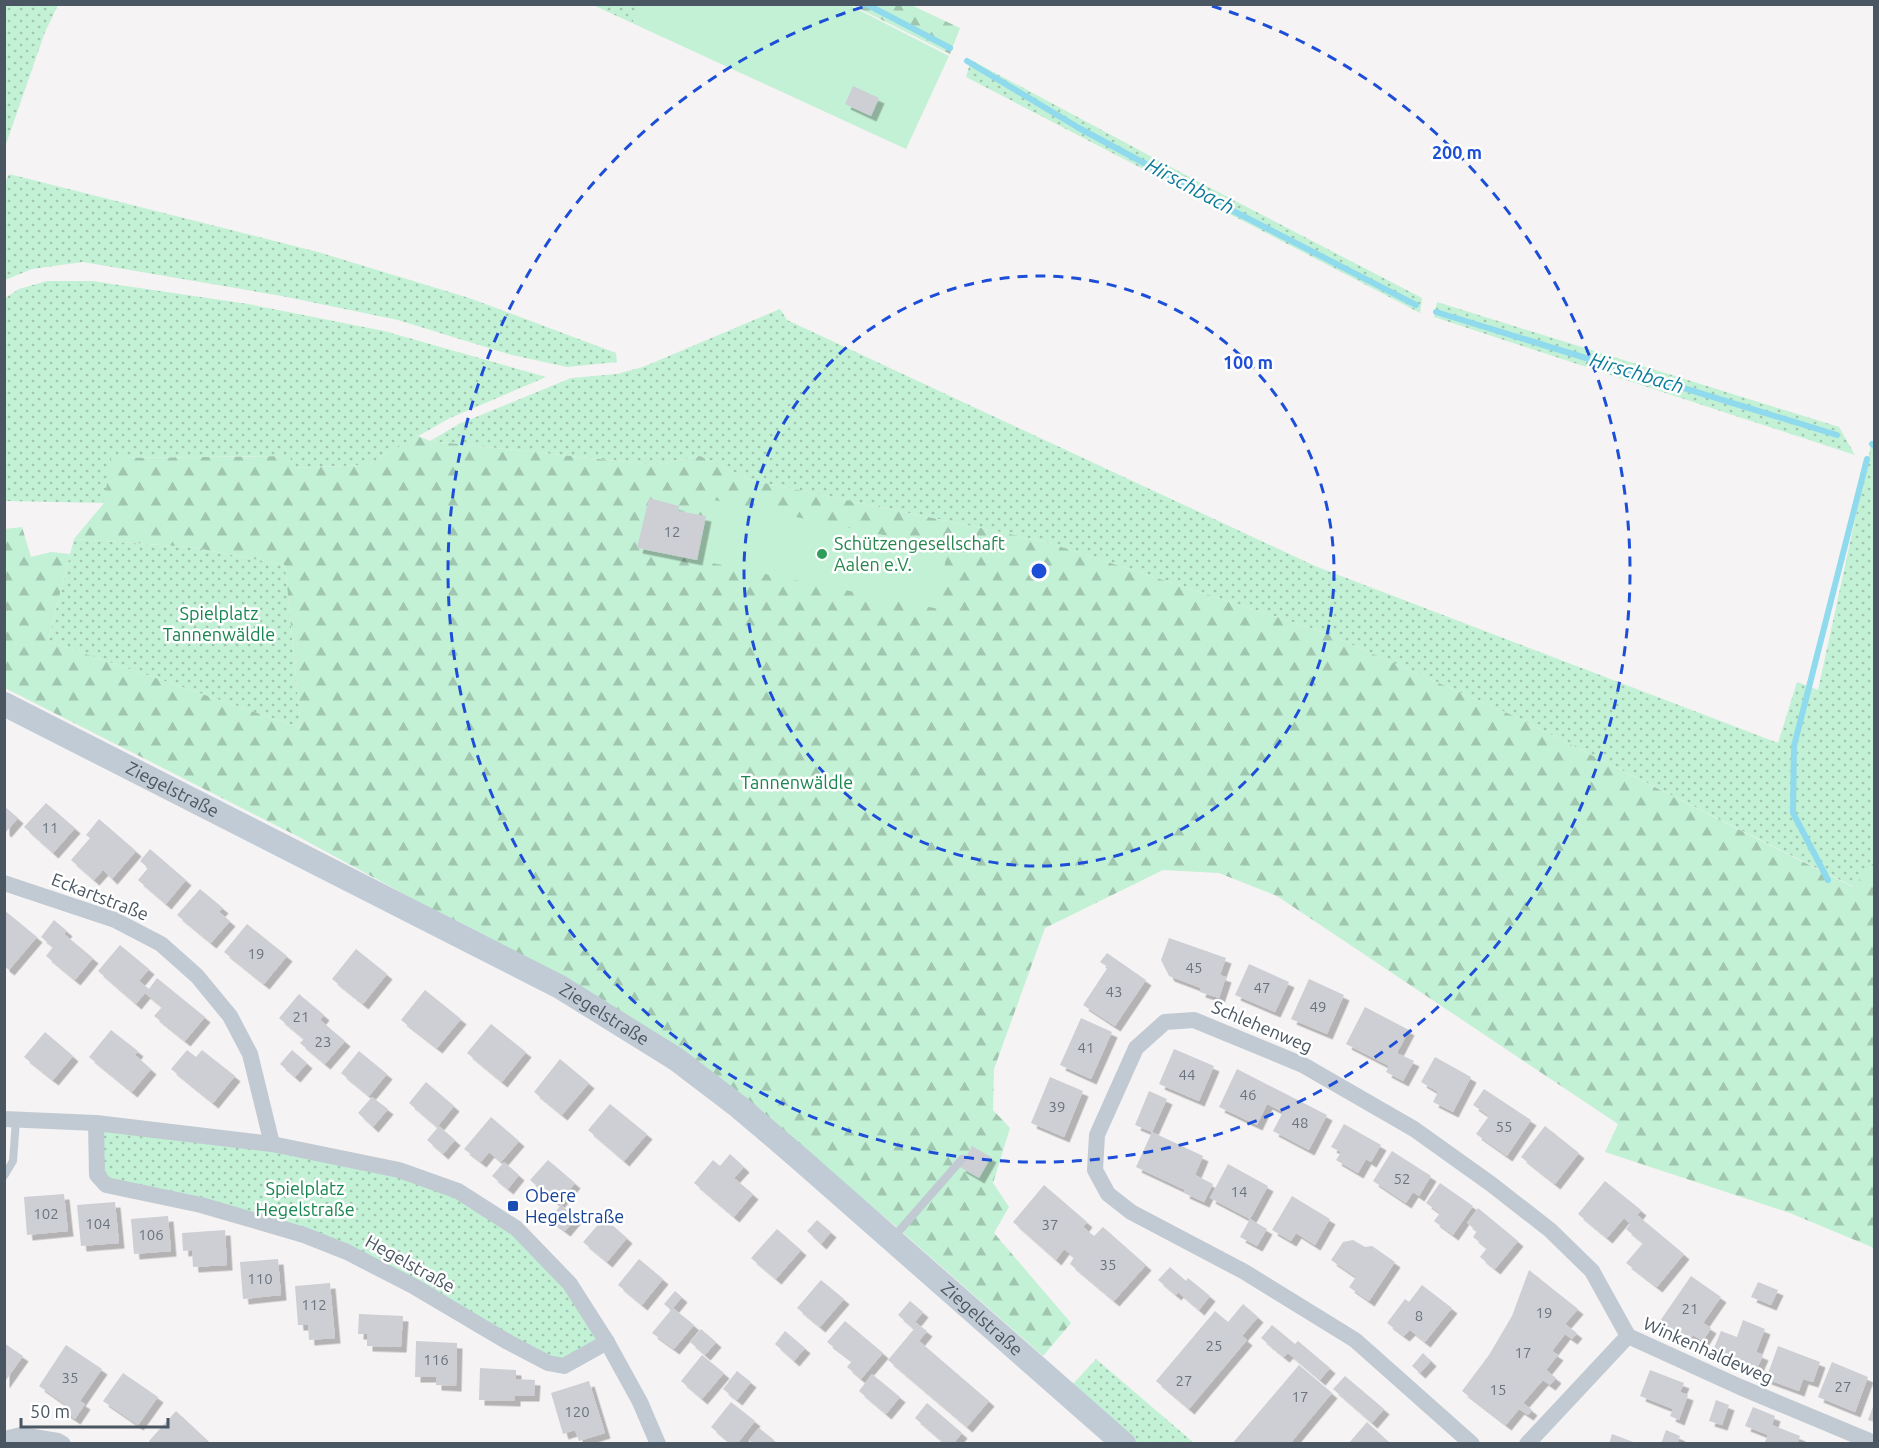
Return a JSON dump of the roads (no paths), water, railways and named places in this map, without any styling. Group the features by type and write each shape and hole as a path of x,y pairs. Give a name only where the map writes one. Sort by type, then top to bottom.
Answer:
{"main road":[{"name":"Ziegelstraße","path":"4,705 560,987 676,1059 739,1107 1124,1443"}],"street":[{"name":"Eckartstraße","path":"4,883 115,920 160,944 197,976 230,1016 250,1054 272,1144"},
{"name":"Schlehenweg","path":"1472,1443 1355,1340 1243,1271 1131,1212 1108,1194 1095,1170 1097,1135 1136,1048 1165,1022 1194,1020 1304,1065 1414,1129 1491,1184 1567,1246 1592,1271 1629,1336"},
{"path":"10,1119 96,1124 272,1144 399,1170 458,1191 516,1228 570,1284 607,1342 640,1402 658,1443"},
{"name":"Hegelstraße","path":"96,1124 97,1175 106,1185 201,1205 304,1235 347,1252 415,1287 548,1363 564,1366 607,1342"},
{"name":"Winkenhaldeweg","path":"1527,1443 1629,1336 1740,1387 1875,1443"},
{"path":"4,1439 21,1435 63,1443"}],"lane":[{"path":"4,1176 13,1161 10,1119"},
{"path":"892,1239 962,1160"}],"waterway":[{"name":"Hirschbach","path":"866,4 950,48"},
{"name":"Hirschbach","path":"967,61 1079,128 1416,305"},
{"name":"Hirschbach","path":"1436,312 1837,435"},
{"path":"1828,880 1793,813 1794,746 1867,459"}],"place":[{"name":"Schützengesellschaft Aalen e.V.","path":"822,554"},
{"name":"Obere Hegelstraße","path":"513,1206"}],"park label":[{"name":"Spielplatz Tannenwäldle","path":"219,624"},
{"name":"Tannenwäldle","path":"797,783"},
{"name":"Spielplatz Hegelstraße","path":"305,1199"}]}
